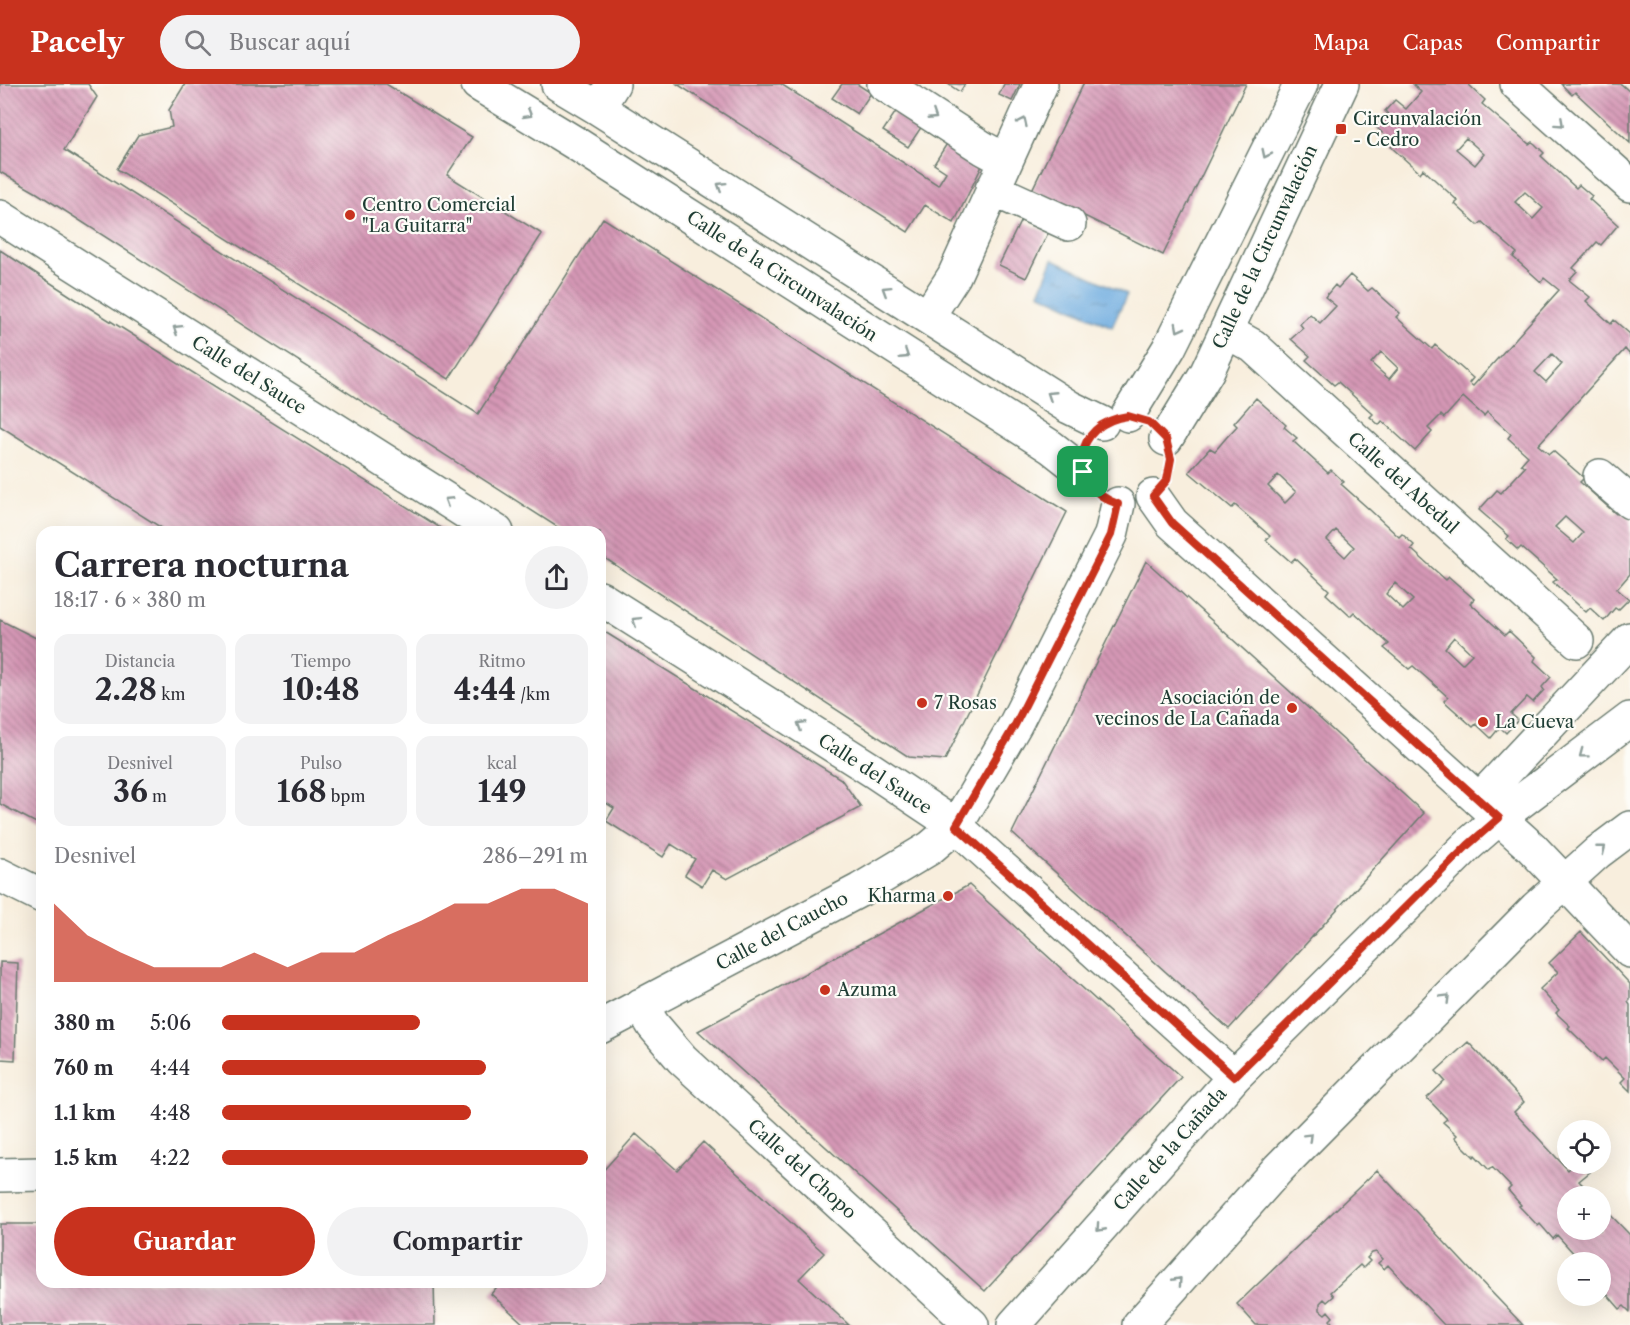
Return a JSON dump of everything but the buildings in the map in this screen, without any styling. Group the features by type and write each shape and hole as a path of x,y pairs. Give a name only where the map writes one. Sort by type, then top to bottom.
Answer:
{"street":[{"name":"Calle de la Circunvalación","path":"478,84 575,143 1051,447 1083,472"},
{"path":"558,84 606,96 928,316 1069,407 1115,419 1149,422 1166,439 1171,459 1167,480 1153,496 1138,503 1118,504 1105,500 1093,490 1083,472 1082,454 1088,437 1115,419"},
{"path":"884,84 1005,160"},
{"path":"928,316 954,276 1041,84"},
{"name":"Calle de la Circunvalación","path":"1115,419 1174,338 1301,84"},
{"name":"Calle de la Circunvalación","path":"1166,439 1207,372 1342,84"},
{"path":"1517,84 1630,185"},
{"path":"992,189 1069,225"},
{"name":"Calle del Sauce","path":"0,217 488,526"},
{"name":"Calle del Abedul","path":"1226,331 1253,346 1577,641"},
{"path":"1600,476 1630,502"},
{"path":"1153,496 1172,523 1531,846 1630,951"},
{"name":"Calle del Caucho","path":"606,1024 860,890 930,848 956,826 1015,725 1111,535 1118,504"},
{"name":"Calle del Sauce","path":"606,602 872,770 956,826 1234,1077"},
{"path":"1489,809 1630,639"},
{"name":"Calle de la Cañada","path":"1014,1325 1234,1077 1468,845 1489,809 1630,719"},
{"path":"1147,1322 1280,1168 1536,908 1630,828"},
{"path":"0,875 36,893"},
{"name":"Calle del Chopo","path":"641,1005 653,1025 681,1059 972,1325"},
{"path":"0,1175 36,1174"}],"water":[{"path":"1053,259 1127,294 1112,327 1039,293"}],"place":[{"name":"Circunvalación - Cedro","path":"1341,129"},
{"name":"Centro Comercial \"La Guitarra\"","path":"350,215"},
{"name":"7 Rosas","path":"922,703"},
{"name":"Asociación de vecinos de La Cañada","path":"1292,708"},
{"name":"La Cueva","path":"1483,722"},
{"name":"Kharma","path":"948,896"},
{"name":"Azuma","path":"825,990"}],"route":[{"path":"1128,416 1149,422 1166,439 1171,459 1167,480 1153,496 1172,523 1499,818 1468,845 1234,1077 956,826 1015,725 1111,535 1118,504 1105,500 1093,490 1083,472 1082,454 1088,437 1102,423 1113,418 1128,416"}]}
